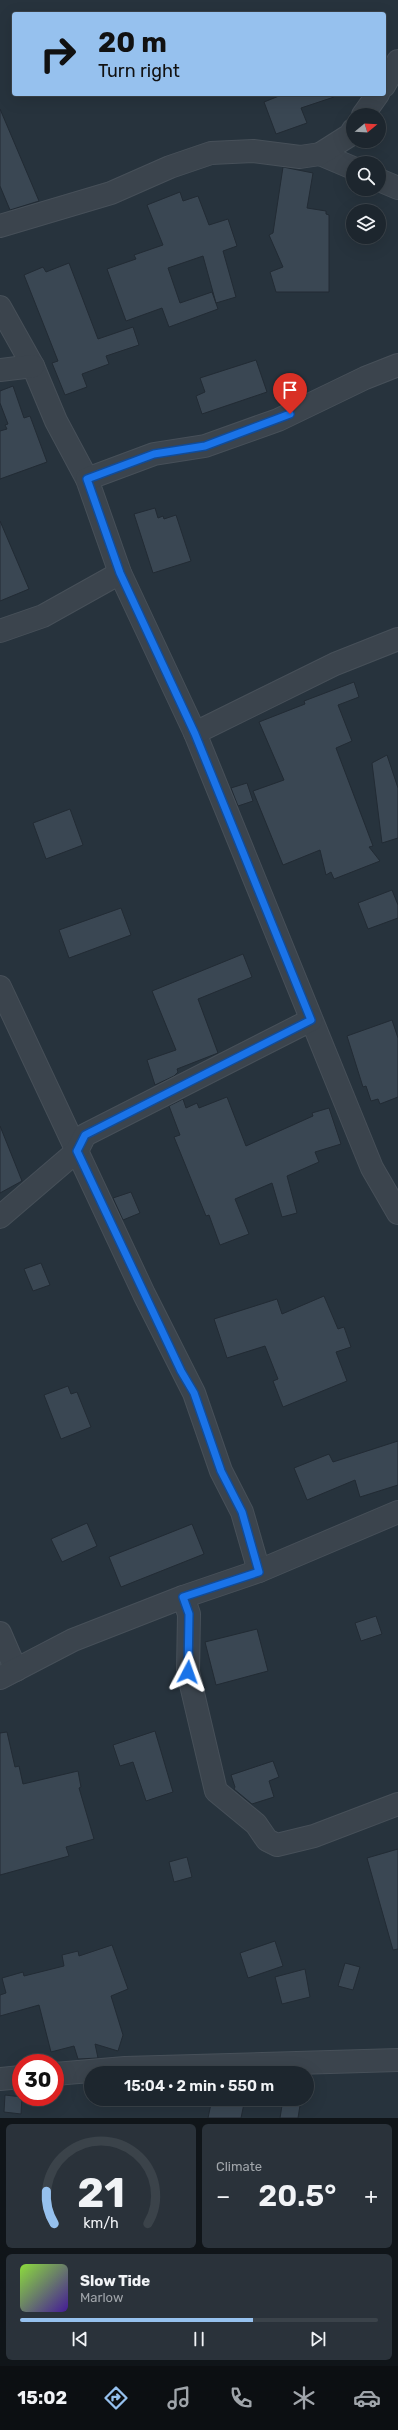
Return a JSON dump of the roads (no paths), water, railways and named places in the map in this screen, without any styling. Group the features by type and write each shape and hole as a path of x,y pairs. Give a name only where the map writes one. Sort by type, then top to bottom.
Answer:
{"street":[{"path":"386,83 398,62"},
{"path":"368,108 377,96"},
{"path":"0,226 111,193 170,167 211,153 253,151 300,157 320,154 346,137"},
{"path":"320,154 346,165"},
{"path":"386,183 398,188"},
{"path":"0,307 32,366 56,421 87,479 120,573 195,734 372,1168 398,1212"},
{"path":"87,479 154,454 205,446 278,420 365,378 398,365"},
{"path":"0,370 32,366"},
{"path":"0,631 43,616 120,573"},
{"path":"195,734 335,664 398,639"},
{"path":"0,987 181,1371 194,1393 221,1471 242,1512 259,1572"},
{"path":"0,1217 77,1151 85,1135 311,1020"},
{"path":"0,1633 8,1674 73,1640 183,1597 259,1572 398,1512"},
{"path":"183,1597 189,1614 188,1672 216,1791 256,1824 266,1840 277,1845 308,1838 398,1804"},
{"path":"64,2073 124,2068 398,2060"},
{"path":"0,2080 12,2079"}]}
